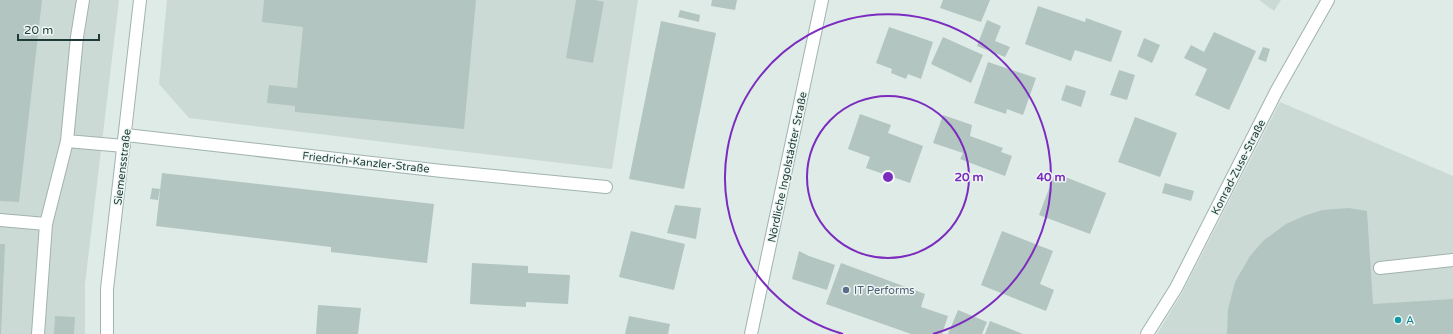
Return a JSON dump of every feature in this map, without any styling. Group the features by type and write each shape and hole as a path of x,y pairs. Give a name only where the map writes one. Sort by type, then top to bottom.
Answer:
{"street":[{"path":"38,334 46,224 67,141 77,37 83,0"},
{"name":"Siemensstraße","path":"107,334 107,289 140,0"},
{"name":"Nördliche Ingolstädter Straße","path":"751,334 822,0"},
{"name":"Konrad-Zuse-Straße","path":"1147,334 1176,288 1277,90 1328,0"},
{"name":"Friedrich-Kanzler-Straße","path":"67,141 125,141 606,187"},
{"path":"0,220 46,224"},
{"path":"1380,268 1453,260"}],"shaded area":[{"path":"0,0 119,0 85,284 85,334 0,334"},
{"path":"167,0 638,0 612,169 189,118 159,84"},
{"path":"1259,0 1281,0 1274,11"},
{"path":"1280,102 1453,176 1453,334 1157,334 1182,293"}],"building":[{"path":"0,0 42,0 19,202 0,201"},
{"path":"264,0 476,0 464,129 295,112 295,106 267,103 269,85 297,88 303,27 262,22"},
{"path":"576,0 595,0 604,2 593,63 566,58"},
{"path":"712,0 737,0 735,10 711,6"},
{"path":"943,0 990,0 981,22 940,8"},
{"path":"1038,6 1085,22 1086,18 1122,31 1111,62 1075,50 1071,61 1025,44"},
{"path":"680,10 700,15 699,22 678,17"},
{"path":"987,20 1001,26 995,41 1010,47 1005,57 977,46"},
{"path":"661,21 716,33 684,189 629,179"},
{"path":"889,27 933,42 921,79 908,74 906,79 891,73 892,69 876,63"},
{"path":"1214,32 1256,51 1229,110 1195,95 1207,69 1184,58 1191,45 1204,52"},
{"path":"943,37 983,55 971,83 931,64"},
{"path":"1144,38 1160,45 1152,63 1137,56"},
{"path":"1263,47 1270,49 1266,62 1258,59"},
{"path":"988,62 1036,78 1023,115 1007,109 1006,114 974,103"},
{"path":"1119,70 1135,75 1127,100 1110,95"},
{"path":"1066,85 1086,91 1081,107 1061,100"},
{"path":"860,114 891,125 888,133 923,146 910,183 866,168 870,157 848,149"},
{"path":"943,115 972,125 970,136 1003,148 1001,152 1012,156 1005,176 960,159 963,153 933,143"},
{"path":"1135,117 1177,133 1160,177 1118,162"},
{"path":"162,173 434,204 427,263 331,252 331,247 156,226"},
{"path":"1055,173 1106,193 1090,234 1039,215"},
{"path":"1165,183 1194,191 1191,201 1162,193"},
{"path":"152,188 160,189 158,200 150,199"},
{"path":"675,205 701,208 696,239 667,233"},
{"path":"1349,208 1367,211 1373,304 1453,299 1453,334 1227,334 1228,309 1235,282 1250,256 1263,241 1286,224 1304,216 1322,210"},
{"path":"631,231 685,244 674,290 619,277"},
{"path":"1002,231 1053,251 1040,284 1054,290 1046,311 981,285"},
{"path":"0,244 5,244 1,334 0,334"},
{"path":"799,251 835,265 827,290 792,279"},
{"path":"472,263 528,266 528,273 570,275 568,304 526,302 526,307 470,304"},
{"path":"841,263 925,294 921,307 948,316 942,334 911,334 826,304"},
{"path":"318,305 361,308 358,334 316,334"},
{"path":"958,310 987,322 982,334 948,334"},
{"path":"55,316 75,317 74,334 54,334"},
{"path":"629,316 670,324 668,334 625,334"},
{"path":"990,321 1023,334 985,334"}],"place":[{"name":"IT Performs","path":"846,290"},
{"name":"A","path":"1398,320"}]}
